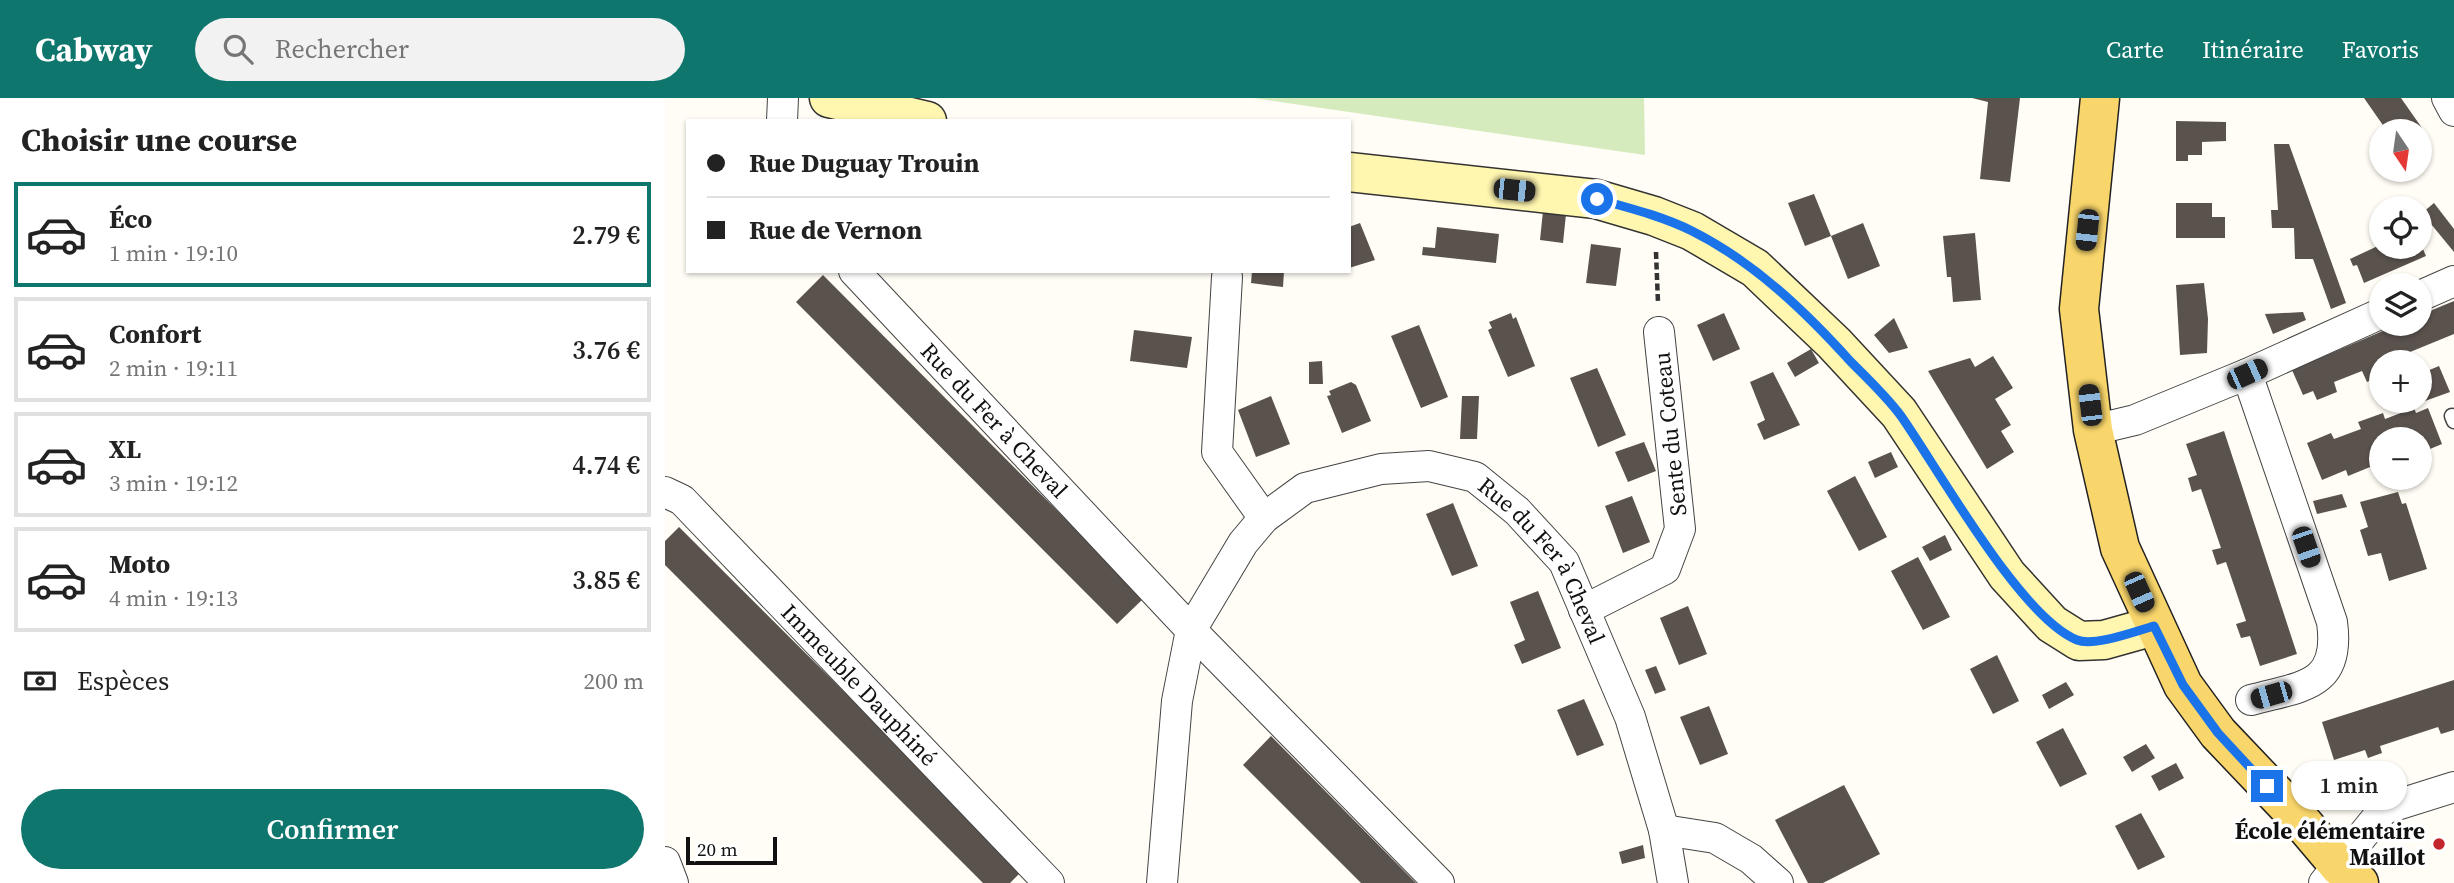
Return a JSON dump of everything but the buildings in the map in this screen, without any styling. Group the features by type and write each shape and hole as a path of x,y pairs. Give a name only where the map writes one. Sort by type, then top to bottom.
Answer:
{"main road":[{"path":"2100,98 2079,309 2093,430 2120,548 2183,685 2218,733 2296,815 2341,878"}],"street":[{"path":"782,119 783,98"},
{"path":"829,98 918,119"},
{"path":"2447,98 2454,111"},
{"path":"1351,172 1597,199 1692,231 1755,268 1834,342 1899,413 2007,575 2052,624 2079,641 2104,640 2154,626"},
{"name":"Rue du Fer à Cheval","path":"856,273 1191,630 1439,883"},
{"path":"1227,277 1217,452 1264,518"},
{"path":"2432,291 2454,281"},
{"path":"2093,430 2135,420 2247,374 2369,319"},
{"name":"Sente du Coteau","path":"1584,610 1665,569 1680,528 1659,332"},
{"path":"2247,374 2332,622 2336,648 2324,671 2311,684 2251,700"},
{"name":"Rue du Fer à Cheval","path":"1162,883 1177,701 1191,630 1243,543 1264,518 1305,488 1381,468 1429,466 1475,477 1517,511 1564,562 1630,717 1664,830 1673,883"},
{"name":"Immeuble Dauphiné","path":"665,492 682,500 1049,883"},
{"path":"2341,878 2384,808 2454,787"},
{"path":"1664,830 1716,838 1751,859 1778,883"},
{"path":"665,862 673,883"}],"path":[{"path":"1654,216 1659,332"}],"green space":[{"path":"1253,98 1644,98 1645,155"}],"place":[{"name":"École élémentaire Maillot","path":"2439,844"}],"route":[{"path":"1597,199 1692,231 1755,268 1834,342 1899,413 2007,575 2052,624 2079,641 2104,640 2154,626 2183,685 2218,733 2267,786"}]}
